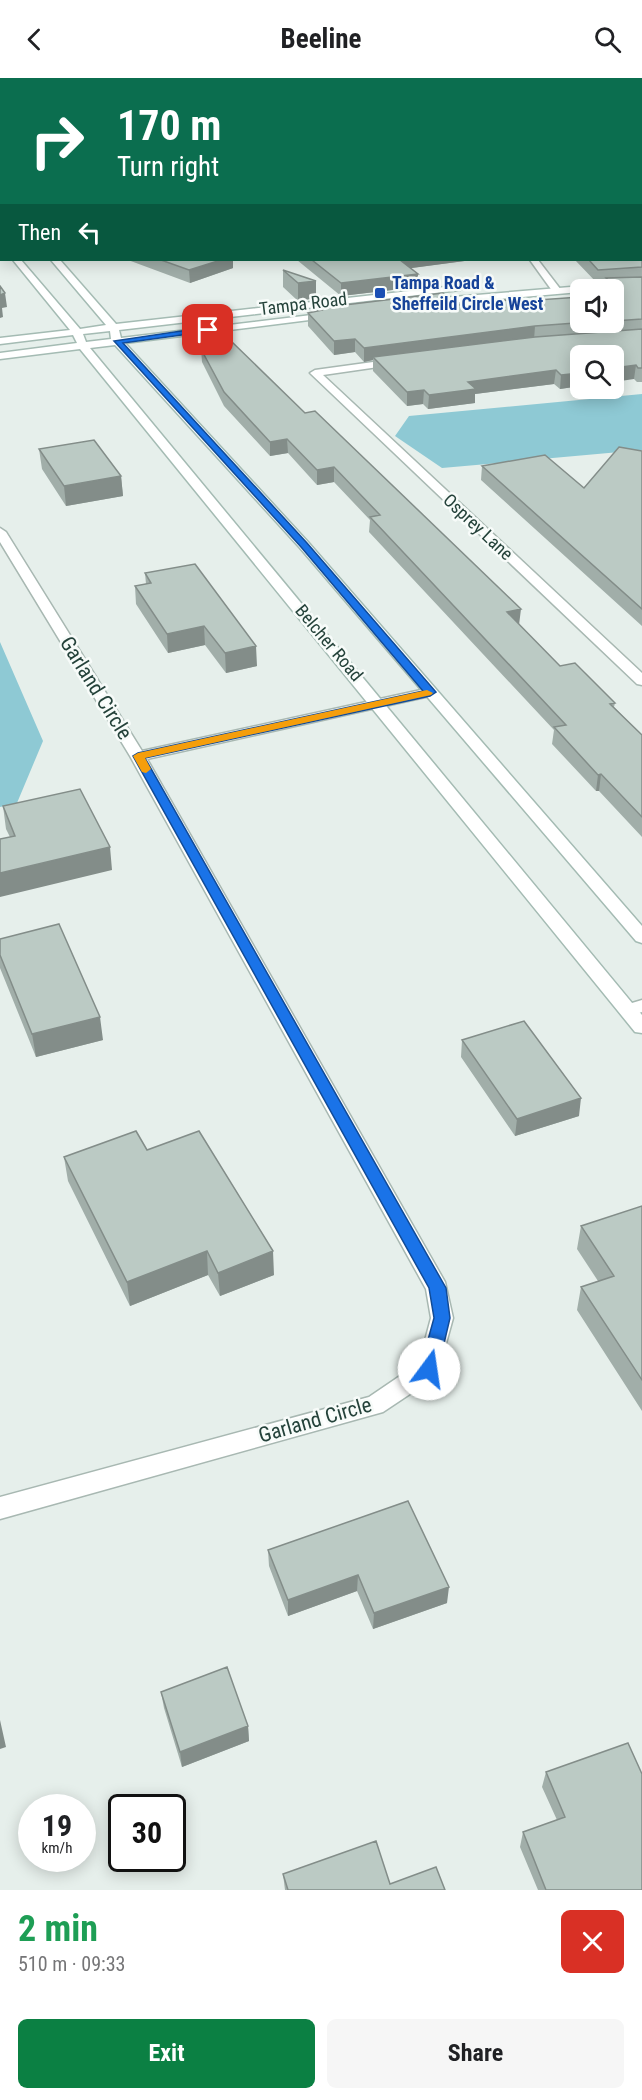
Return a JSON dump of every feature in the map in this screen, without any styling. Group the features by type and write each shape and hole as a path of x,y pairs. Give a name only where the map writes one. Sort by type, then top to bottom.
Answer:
{"main road":[{"name":"Belcher Road","path":"18,261 77,332 83,346 379,704 635,1008 642,1027"},
{"path":"56,261 114,328 117,341 304,545 642,937"},
{"path":"535,261 551,278 556,290"},
{"path":"534,279 551,278"},
{"path":"420,303 642,284"},
{"name":"Tampa Road","path":"0,341 466,286"},
{"name":"Tampa Road","path":"0,356 350,312"},
{"name":"Osprey Lane","path":"409,360 315,373 642,681"},
{"name":"Garland Circle","path":"0,532 138,756 437,1288 442,1318 429,1369 375,1405 0,1508"},
{"path":"138,756 430,692"}],"water":[{"path":"642,394 642,450 442,468 395,436 409,416 589,399 624,399 624,396"},
{"path":"0,642 43,741 17,803 0,807"}],"building":[{"path":"164,261 218,261 189,270"},
{"path":"313,261 401,261 418,274 341,283"},
{"path":"590,261 642,261 642,267 598,270"},
{"path":"283,270 316,281 298,283"},
{"path":"642,277 642,319 624,320 624,279 606,278"},
{"path":"443,293 458,305 507,300 509,302 570,298 570,323 364,348 355,339 334,341 308,313 322,310 320,308"},
{"path":"642,329 642,368 636,365 624,367 624,345 570,345 570,374 561,375 556,370 468,382 476,389 429,395 424,390 407,392 373,357 535,337 624,333 624,330"},
{"path":"231,341 305,413 315,411 521,609 507,612 560,666 575,663 615,703 610,704 642,735 642,817 601,774 598,775 554,727 566,725 370,517 380,515 334,467 317,470 287,439 270,442 224,392 201,349"},
{"path":"94,440 121,476 64,486 39,449"},
{"path":"619,447 642,451 642,609 482,466 545,455 584,488"},
{"path":"195,564 256,646 225,653 204,626 167,634 135,586 151,583 145,573"},
{"path":"80,789 110,847 0,873 0,839 15,836 3,806"},
{"path":"59,924 100,1017 32,1034 0,955 0,939"},
{"path":"524,1021 581,1098 517,1119 462,1040"},
{"path":"136,1131 147,1150 199,1131 273,1251 218,1273 207,1251 127,1282 64,1157"},
{"path":"642,1206 642,1380 581,1287 614,1276 581,1226"},
{"path":"408,1501 449,1587 374,1613 358,1575 288,1600 268,1550"},
{"path":"227,1667 248,1726 180,1752 161,1692"},
{"path":"628,1743 642,1774 642,1890 546,1890 523,1832 565,1817 546,1772"},
{"path":"376,1841 390,1884 436,1867 445,1890 288,1890 283,1874"}],"slow traffic":[{"path":"146,769 138,756 427,693"}],"place":[{"name":"Tampa Road & Sheffeild Circle West","path":"380,293"}],"route":[{"path":"208,330 117,341 304,545 430,692 138,756 437,1288 442,1318 429,1369"}]}
